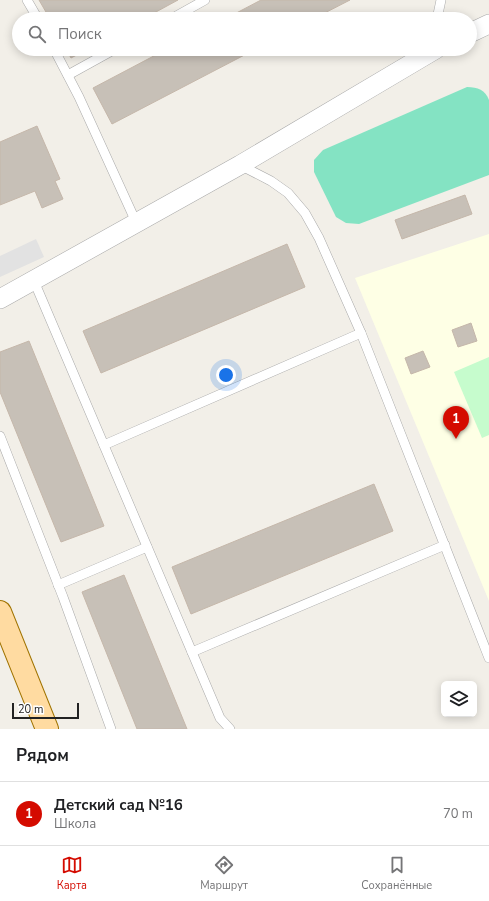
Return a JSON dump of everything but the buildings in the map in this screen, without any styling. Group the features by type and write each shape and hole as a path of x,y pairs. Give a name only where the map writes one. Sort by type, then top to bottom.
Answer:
{"main road":[{"path":"0,612 47,729"}],"street":[{"path":"477,30 489,24"},
{"path":"0,299 240,165 424,56"}],"lane":[{"path":"27,0 34,12"},
{"path":"183,12 205,0"},
{"path":"438,12 441,0"},
{"path":"58,56 136,222"},
{"path":"68,75 102,56"},
{"path":"240,165 271,181 288,193 305,212 319,238 362,333 489,658"},
{"path":"34,281 220,718 230,729"},
{"path":"104,445 362,333"},
{"path":"0,436 58,585 111,729"},
{"path":"192,652 445,545"},
{"path":"58,585 147,547"}],"shaded area":[{"path":"489,234 489,601 355,278"},
{"path":"36,239 44,257 0,277 0,256"}],"green space":[{"path":"467,87 481,90 489,100 489,175 359,224 346,223 336,217 314,172 314,160 323,150"},
{"path":"489,357 489,435 482,438 454,372"}],"place":[{"name":"Детский сад №16","path":"456,439"}]}
